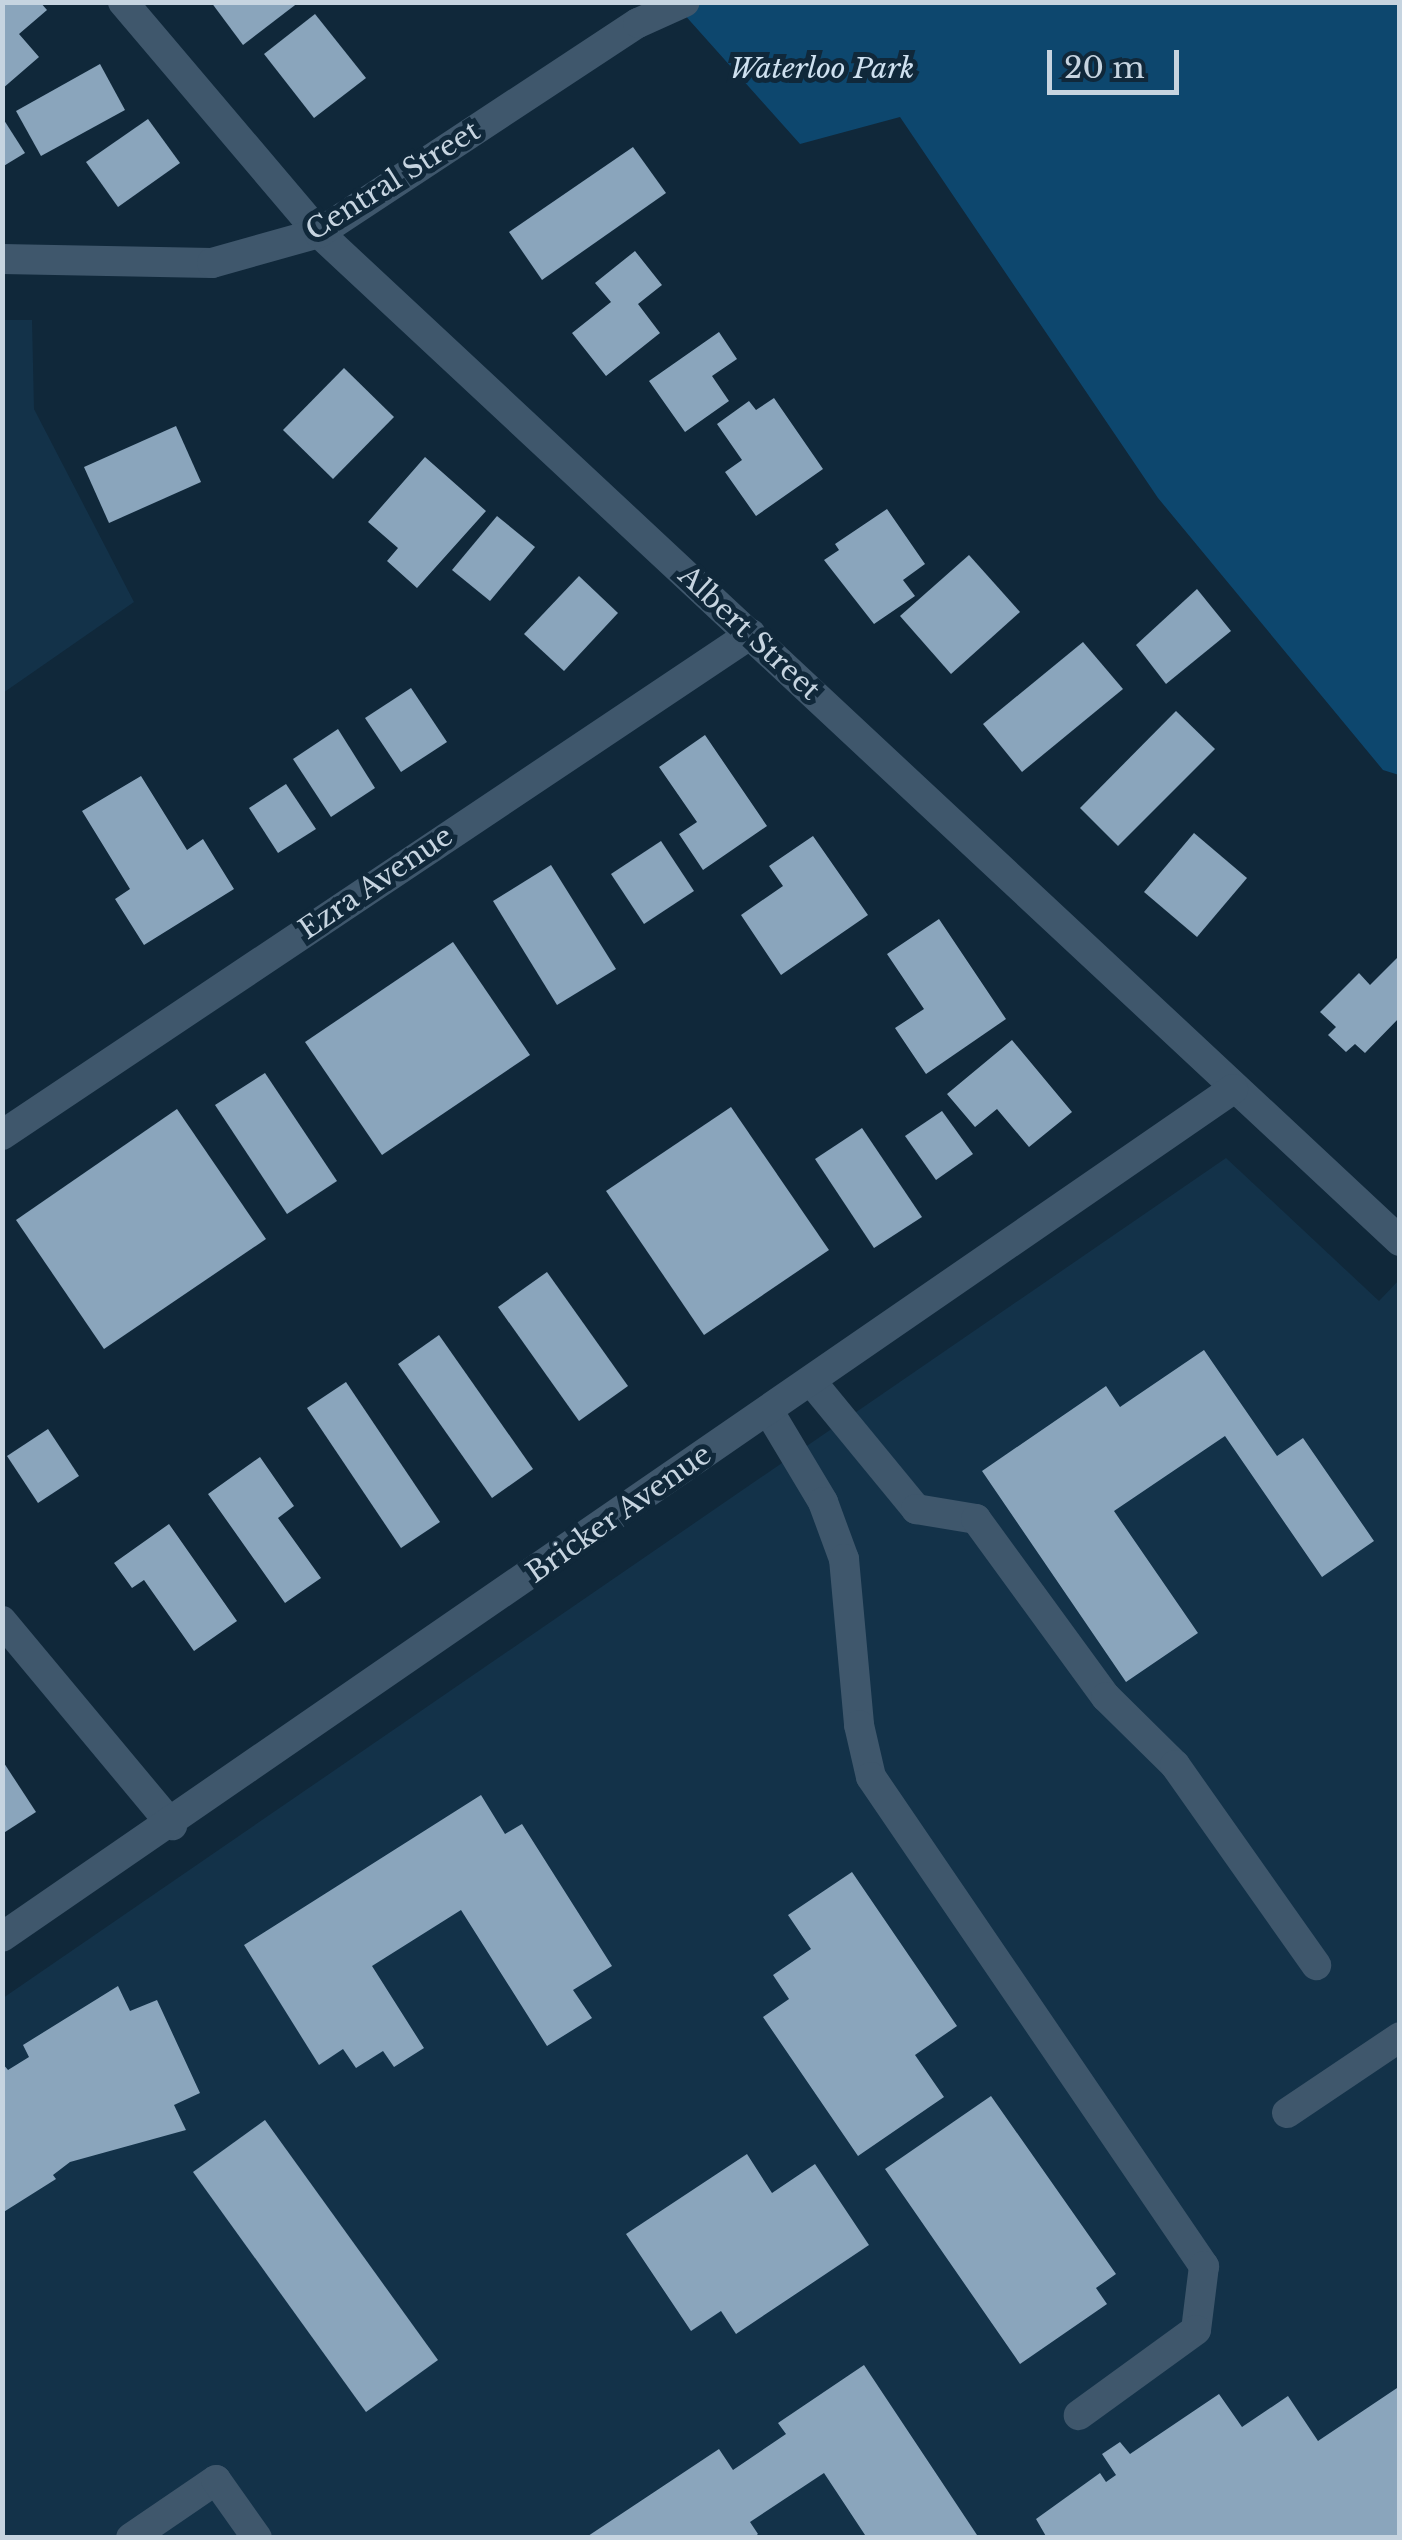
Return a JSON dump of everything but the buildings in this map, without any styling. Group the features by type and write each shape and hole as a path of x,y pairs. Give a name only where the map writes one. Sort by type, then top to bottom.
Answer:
{"street":[{"name":"Albert Street","path":"124,2 319,233 1400,1241"},
{"name":"Central Street","path":"2,259 212,263 319,233 638,24 685,2"},
{"name":"Ezra Avenue","path":"2,1135 751,634"},
{"name":"Bricker Avenue","path":"2,1937 172,1825 1233,1089"},
{"path":"811,1380 916,1509 976,1520 1106,1697 1187,1780 1316,1965"},
{"path":"768,1410 823,1502 844,1558 859,1724 871,1777 1204,2266 1196,2330 1079,2415"},
{"path":"2,1621 172,1825"},
{"path":"1287,2114 1400,2037"},
{"path":"131,2538 216,2480 257,2538"}],"shaded area":[{"path":"3,320 32,320 34,409 134,602 3,693"},
{"path":"1226,1158 1379,1301 1399,1280 1399,2537 3,2538 3,1998"}],"green space":[{"name":"Waterloo Park","path":"674,3 1399,3 1399,775 1383,770 1158,498 900,117 800,144"}]}
